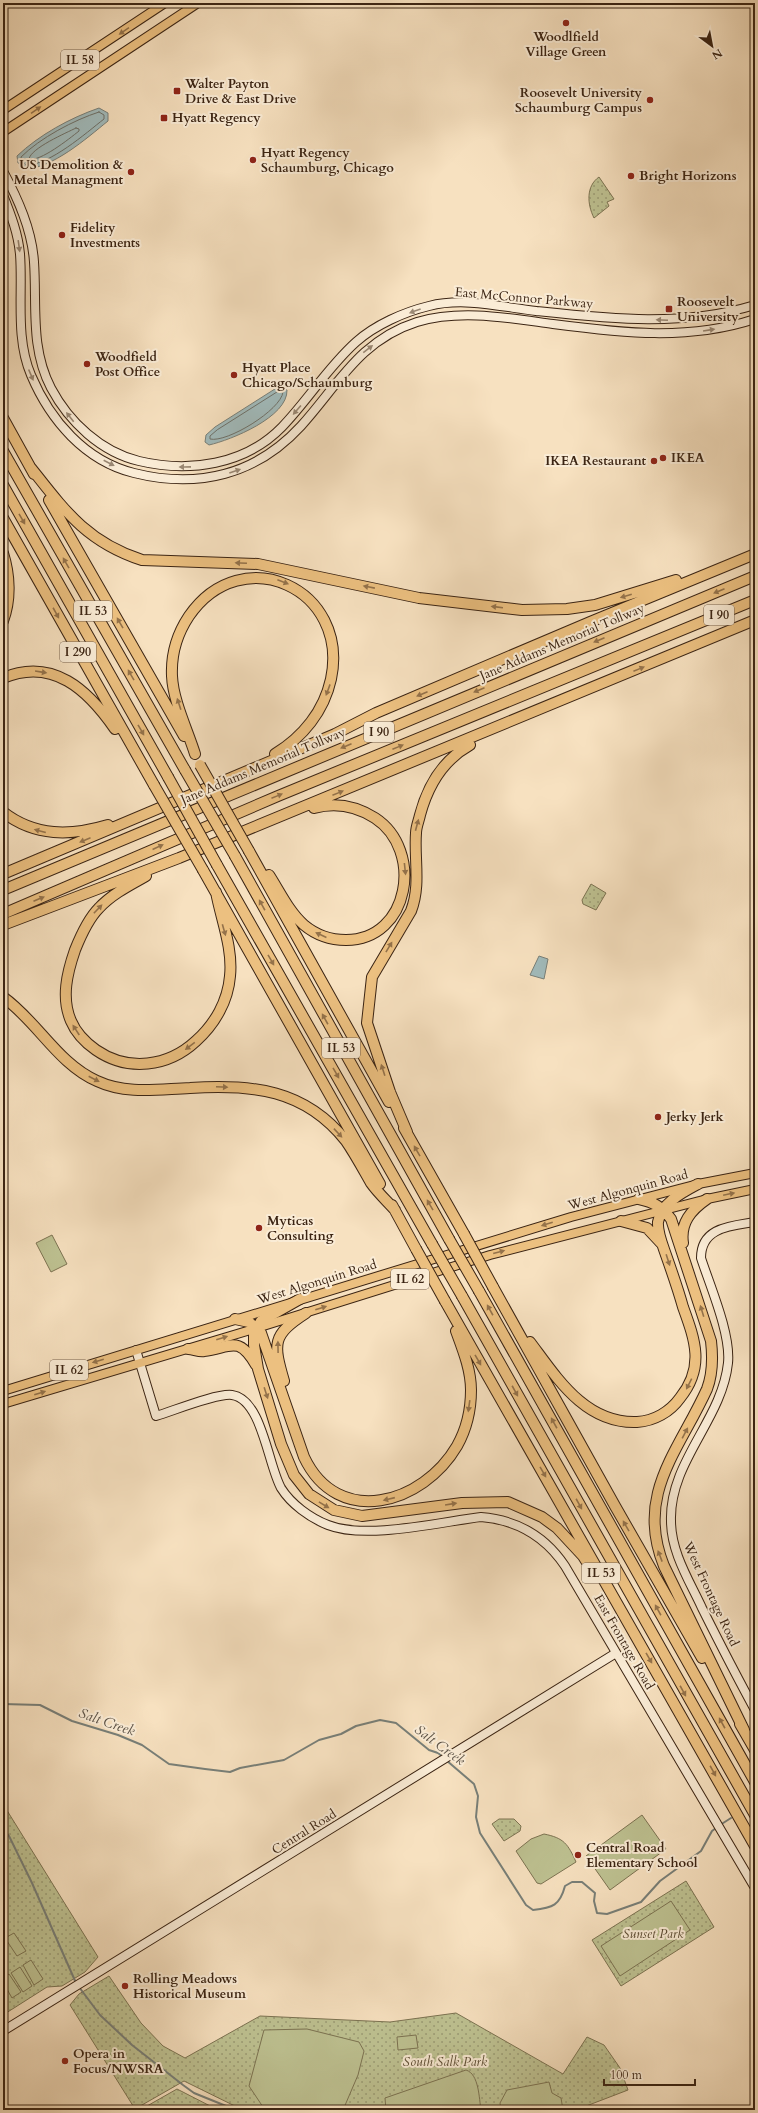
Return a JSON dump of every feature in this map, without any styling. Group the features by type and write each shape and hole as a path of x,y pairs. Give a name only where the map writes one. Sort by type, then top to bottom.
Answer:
{"highway":[{"path":"3,418 250,853 265,868 298,918 309,929 326,938 340,940 359,939 375,932 393,916 403,894 405,866 394,838 378,820 360,810 333,804 275,817"},
{"name":"IL 53","path":"3,451 235,856 755,1782"},
{"path":"31,468 67,514 76,522 104,544 142,560 258,564 419,598 514,609 567,609 595,605 648,590 755,551"},
{"name":"IL 53","path":"3,485 755,1815"},
{"name":"I 290","path":"3,518 216,892"},
{"path":"3,553 8,582 8,601 3,621"},
{"path":"3,874 147,815 590,622 755,554"},
{"name":"Jane Addams Memorial Tollway","path":"3,890 755,576"},
{"path":"195,754 174,690 172,676 177,639 183,625 195,608 217,589 239,579 254,577 274,579 298,590 318,609 331,635 334,656 333,669 326,695 314,719 289,745 256,767"},
{"name":"I 90","path":"3,914 271,799 755,600"},
{"path":"3,925 179,858 275,817 457,745 755,620"},
{"path":"3,678 15,673 38,671 58,676 72,684 99,708 144,768"},
{"path":"406,1132 390,1092 367,1023 372,977 415,902 417,873 416,831 424,802 436,776 444,765 459,751 536,718 583,691"},
{"path":"3,812 27,827 49,833 73,832 92,829 147,815"},
{"name":"IL 53","path":"250,853 615,1506 755,1750"},
{"path":"179,858 121,890 93,915 81,936 69,969 66,995 71,1020 76,1030 88,1044 108,1058 119,1062 149,1064 166,1059 186,1049 209,1029 222,1008 230,976 229,947 216,892"},
{"name":"IL 53","path":"216,892 445,1301 755,1846"},
{"path":"3,997 28,1018 72,1065 90,1078 106,1085 136,1091 217,1086 251,1088 281,1094 304,1105 324,1119 339,1134 372,1184 395,1210"},
{"path":"509,1315 560,1383 574,1398 603,1416 626,1421 643,1422 659,1417 673,1407 685,1393 693,1377 696,1362 693,1335 663,1245 658,1222 664,1209 672,1200 698,1184"},
{"path":"639,1198 654,1202 664,1209 671,1219 687,1263 711,1341 713,1370 703,1398 663,1477 654,1508 654,1529 658,1550 664,1566 744,1730"},
{"path":"687,1263 682,1236 683,1225 691,1212 707,1199"},
{"path":"621,1221 647,1228 663,1245"},
{"path":"300,1299 261,1321 257,1328 254,1345 258,1370 281,1444 291,1469 303,1488 317,1500 334,1510 362,1516 481,1501 508,1502 524,1508 557,1528 583,1556 634,1633"},
{"path":"235,1319 249,1322 262,1333 304,1457 314,1475 327,1488 341,1496 350,1500 367,1502 388,1499 404,1494 429,1478 458,1445 470,1405 470,1379 468,1368 445,1301"},
{"path":"294,1426 290,1399 278,1356 277,1341 284,1328 306,1312"},
{"path":"188,1349 202,1351 226,1345 236,1345 247,1352 258,1370"}],"main road":[{"name":"IL 58","path":"3,110 165,3"},
{"name":"IL 58","path":"3,132 198,3"},
{"name":"West Algonquin Road","path":"3,1391 572,1217 639,1198 698,1184 755,1173"},
{"name":"West Algonquin Road","path":"3,1404 140,1364 490,1255 664,1209 755,1189"}],"street":[{"name":"East McConnor Parkway","path":"3,171 19,202 29,231 34,261 36,339 44,372 50,387 62,406 84,432 114,452 132,459 161,466 200,466 234,458 250,450 281,428 332,367 362,337 393,319 428,306 460,303 478,304 568,314 672,321 723,314 755,305"},
{"name":"East McConnor Parkway","path":"3,196 17,230 20,259 23,348 29,372 47,408 64,430 98,457 128,472 171,480 198,479 230,472 267,455 279,447 302,425 356,359 382,339 414,323 449,316 496,316 560,325 659,334 711,330 755,319"},
{"name":"West Frontage Road","path":"755,1222 721,1228 707,1238 701,1249 701,1258 721,1318 728,1362 718,1400 681,1472 675,1490 670,1521 678,1558 755,1710"},
{"path":"136,1350 140,1364"},
{"name":"East Frontage Road","path":"140,1364 156,1416 220,1396 232,1395 240,1398 251,1407 255,1414 272,1469 282,1488 299,1507 314,1519 328,1525 362,1532 481,1517 499,1519 520,1526 538,1536 556,1552 755,1888"},
{"name":"Central Road","path":"3,2031 616,1653"}],"green space":[{"path":"599,177 614,199 607,202 609,206 594,218 590,207 589,196 592,185"},
{"path":"591,884 606,893 596,910 583,904 582,900"},
{"path":"52,1235 67,1264 51,1272 36,1243"},
{"path":"3,1804 98,1957 85,1972 62,1986 47,1987 3,2015"},
{"path":"642,1815 666,1849 610,1890 586,1856"},
{"path":"499,1819 514,1819 521,1826 520,1831 504,1841 492,1824"},
{"path":"544,1834 561,1840 568,1846 576,1862 541,1884 537,1883 516,1851 531,1839"},
{"name":"Sunset Park","path":"686,1881 714,1927 621,1986 592,1940"},
{"path":"671,1901 690,1930 620,1976 601,1946"},
{"path":"14,1933 26,1951 17,1956 5,1938"},
{"path":"31,1960 43,1979 34,1985 23,1965"},
{"path":"20,1967 32,1986 23,1992 11,1973"},
{"path":"9,1974 21,1992 12,1998 3,1982 3,1978"},
{"name":"South Salk Park","path":"109,1976 141,2023 163,2046 185,2058 260,2016 390,2022 456,2013 563,2074 587,2037 604,2045 620,2068 628,2090 581,2108 581,2110 243,2110 184,2081 135,2109 70,2005 79,1994"},
{"path":"307,2029 359,2042 364,2051 358,2075 343,2110 265,2110 249,2086 264,2030"},
{"path":"416,2035 418,2048 398,2050 397,2037"},
{"path":"466,2070 474,2076 476,2081 481,2110 386,2110 385,2098"},
{"path":"549,2082 552,2093 561,2098 563,2110 501,2110 500,2103 507,2090"},
{"path":"177,2089 218,2110 140,2110"}],"water":[{"path":"99,108 108,113 108,121 69,151 46,164 35,168 24,169 18,163 17,156 45,134 66,122"},
{"path":"278,387 284,387 287,390 285,400 269,418 244,433 231,438 209,445 205,442 206,435 215,427"},
{"path":"539,956 548,959 544,979 530,975"}],"waterway":[{"name":"Salt Creek","path":"3,1704 40,1705 72,1721 118,1735 142,1745 169,1764 205,1769 230,1772 240,1768 284,1760 319,1740 341,1734 356,1726 380,1720 396,1723 429,1750 438,1753 443,1757"},
{"name":"Salt Creek","path":"446,1760 474,1784 478,1796 476,1817 480,1833 526,1905 533,1910 551,1907 561,1897 565,1886 572,1882 582,1882 595,1893 594,1901 597,1913 607,1914 641,1902 660,1881 701,1851 712,1831 716,1828"},
{"name":"Salt Creek","path":"720,1825 731,1818"},
{"path":"3,1829 9,1836 32,1883 76,1983"},
{"path":"79,1987 100,2015 132,2045 183,2085 194,2093 236,2110"}],"place":[{"name":"Woodlfield Village Green","path":"566,23"},
{"name":"Walter Payton Drive & East Drive","path":"177,91"},
{"name":"Roosevelt University Schaumburg Campus","path":"650,100"},
{"name":"Hyatt Regency","path":"164,118"},
{"name":"Hyatt Regency Schaumburg, Chicago","path":"253,160"},
{"name":"US Demolition & Metal Managment","path":"131,172"},
{"name":"Bright Horizons","path":"631,176"},
{"name":"Fidelity Investments","path":"62,235"},
{"name":"Roosevelt University","path":"669,309"},
{"name":"Woodfield Post Office","path":"87,364"},
{"name":"Hyatt Place Chicago/Schaumburg","path":"234,375"},
{"name":"IKEA","path":"663,458"},
{"name":"IKEA Restaurant","path":"654,461"},
{"name":"Jerky Jerk","path":"658,1117"},
{"name":"Myticas Consulting","path":"259,1228"},
{"name":"Central Road Elementary School","path":"578,1855"},
{"name":"Rolling Meadows Historical Museum","path":"125,1986"},
{"name":"Opera in Focus/NWSRA","path":"65,2061"}]}
